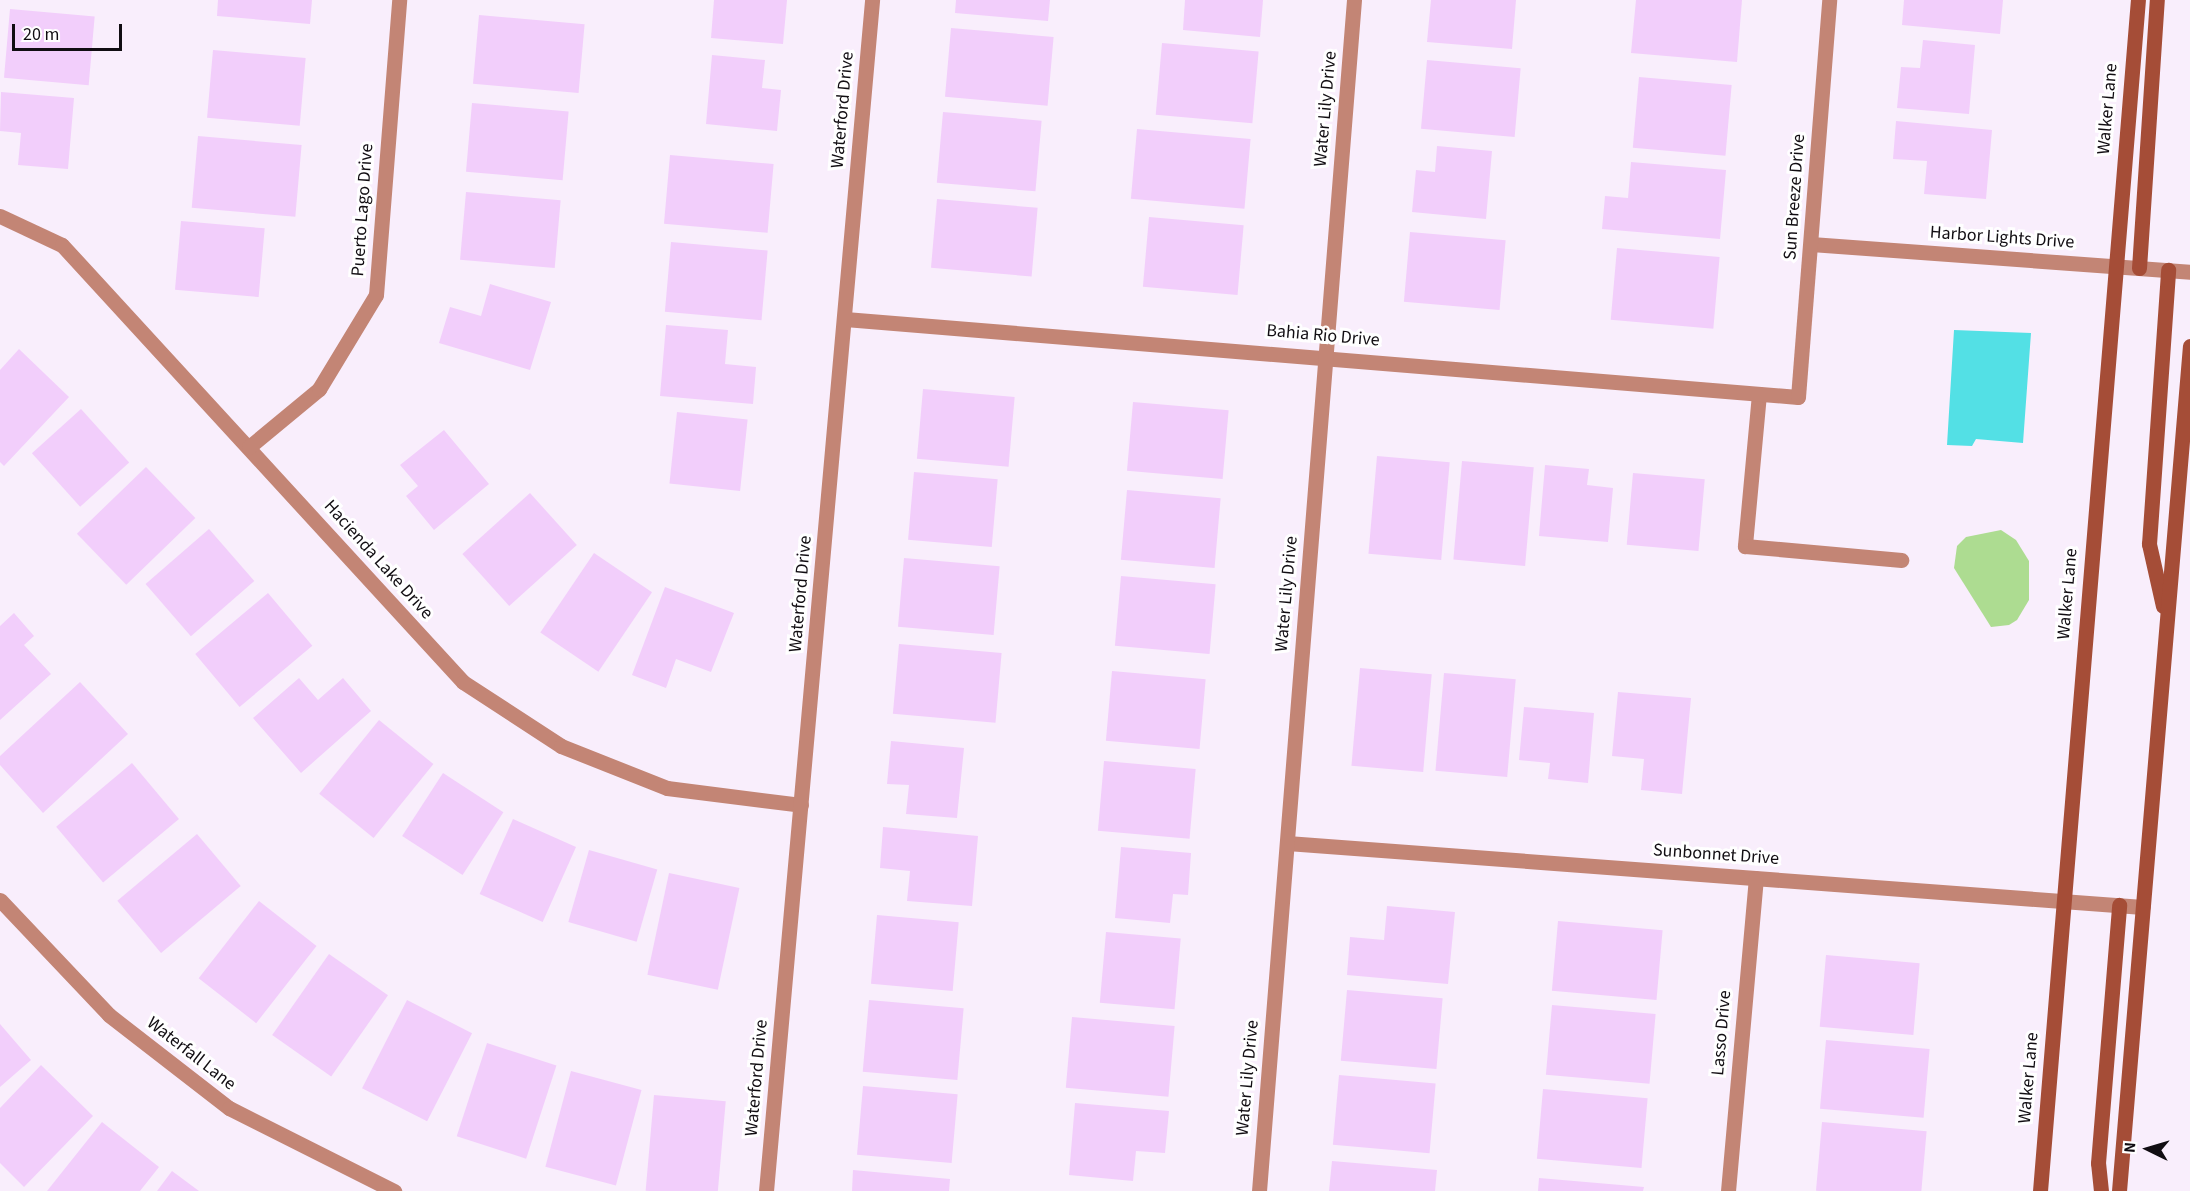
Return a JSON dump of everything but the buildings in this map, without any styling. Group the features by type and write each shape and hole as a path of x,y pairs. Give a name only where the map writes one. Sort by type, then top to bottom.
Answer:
{"street":[{"name":"Puerto Lago Drive","path":"249,447 319,389 376,295 399,0"},
{"name":"Waterford Drive","path":"766,1191 872,0"},
{"name":"Water Lily Drive","path":"1259,1191 1354,0"},
{"name":"Sun Breeze Drive","path":"1798,397 1830,0"},
{"name":"Walker Lane","path":"2040,1191 2114,266 2138,0"},
{"path":"2139,268 2157,0"},
{"name":"Hacienda Lake Drive","path":"0,216 62,245 472,689 561,746 667,788 801,805"},
{"name":"Harbor Lights Drive","path":"1811,244 2190,272"},
{"path":"2167,620 2149,544 2168,270"},
{"name":"Bahia Rio Drive","path":"845,319 1326,356 1798,397"},
{"path":"2119,1191 2190,346"},
{"path":"1759,394 1745,546 1901,560"},
{"name":"Sunbonnet Drive","path":"1287,843 2142,907"},
{"name":"Lasso Drive","path":"1728,1191 1756,878"},
{"name":"Waterfall Lane","path":"0,900 109,1015 229,1108 394,1191"},
{"path":"2101,1191 2098,1163 2119,905"}],"green space":[{"path":"2001,530 2016,540 2029,561 2029,600 2017,620 2009,625 1991,627 1954,568 1957,546 1966,537"}],"water":[{"path":"1954,330 2031,333 2023,443 1976,439 1972,446 1947,445"}]}
